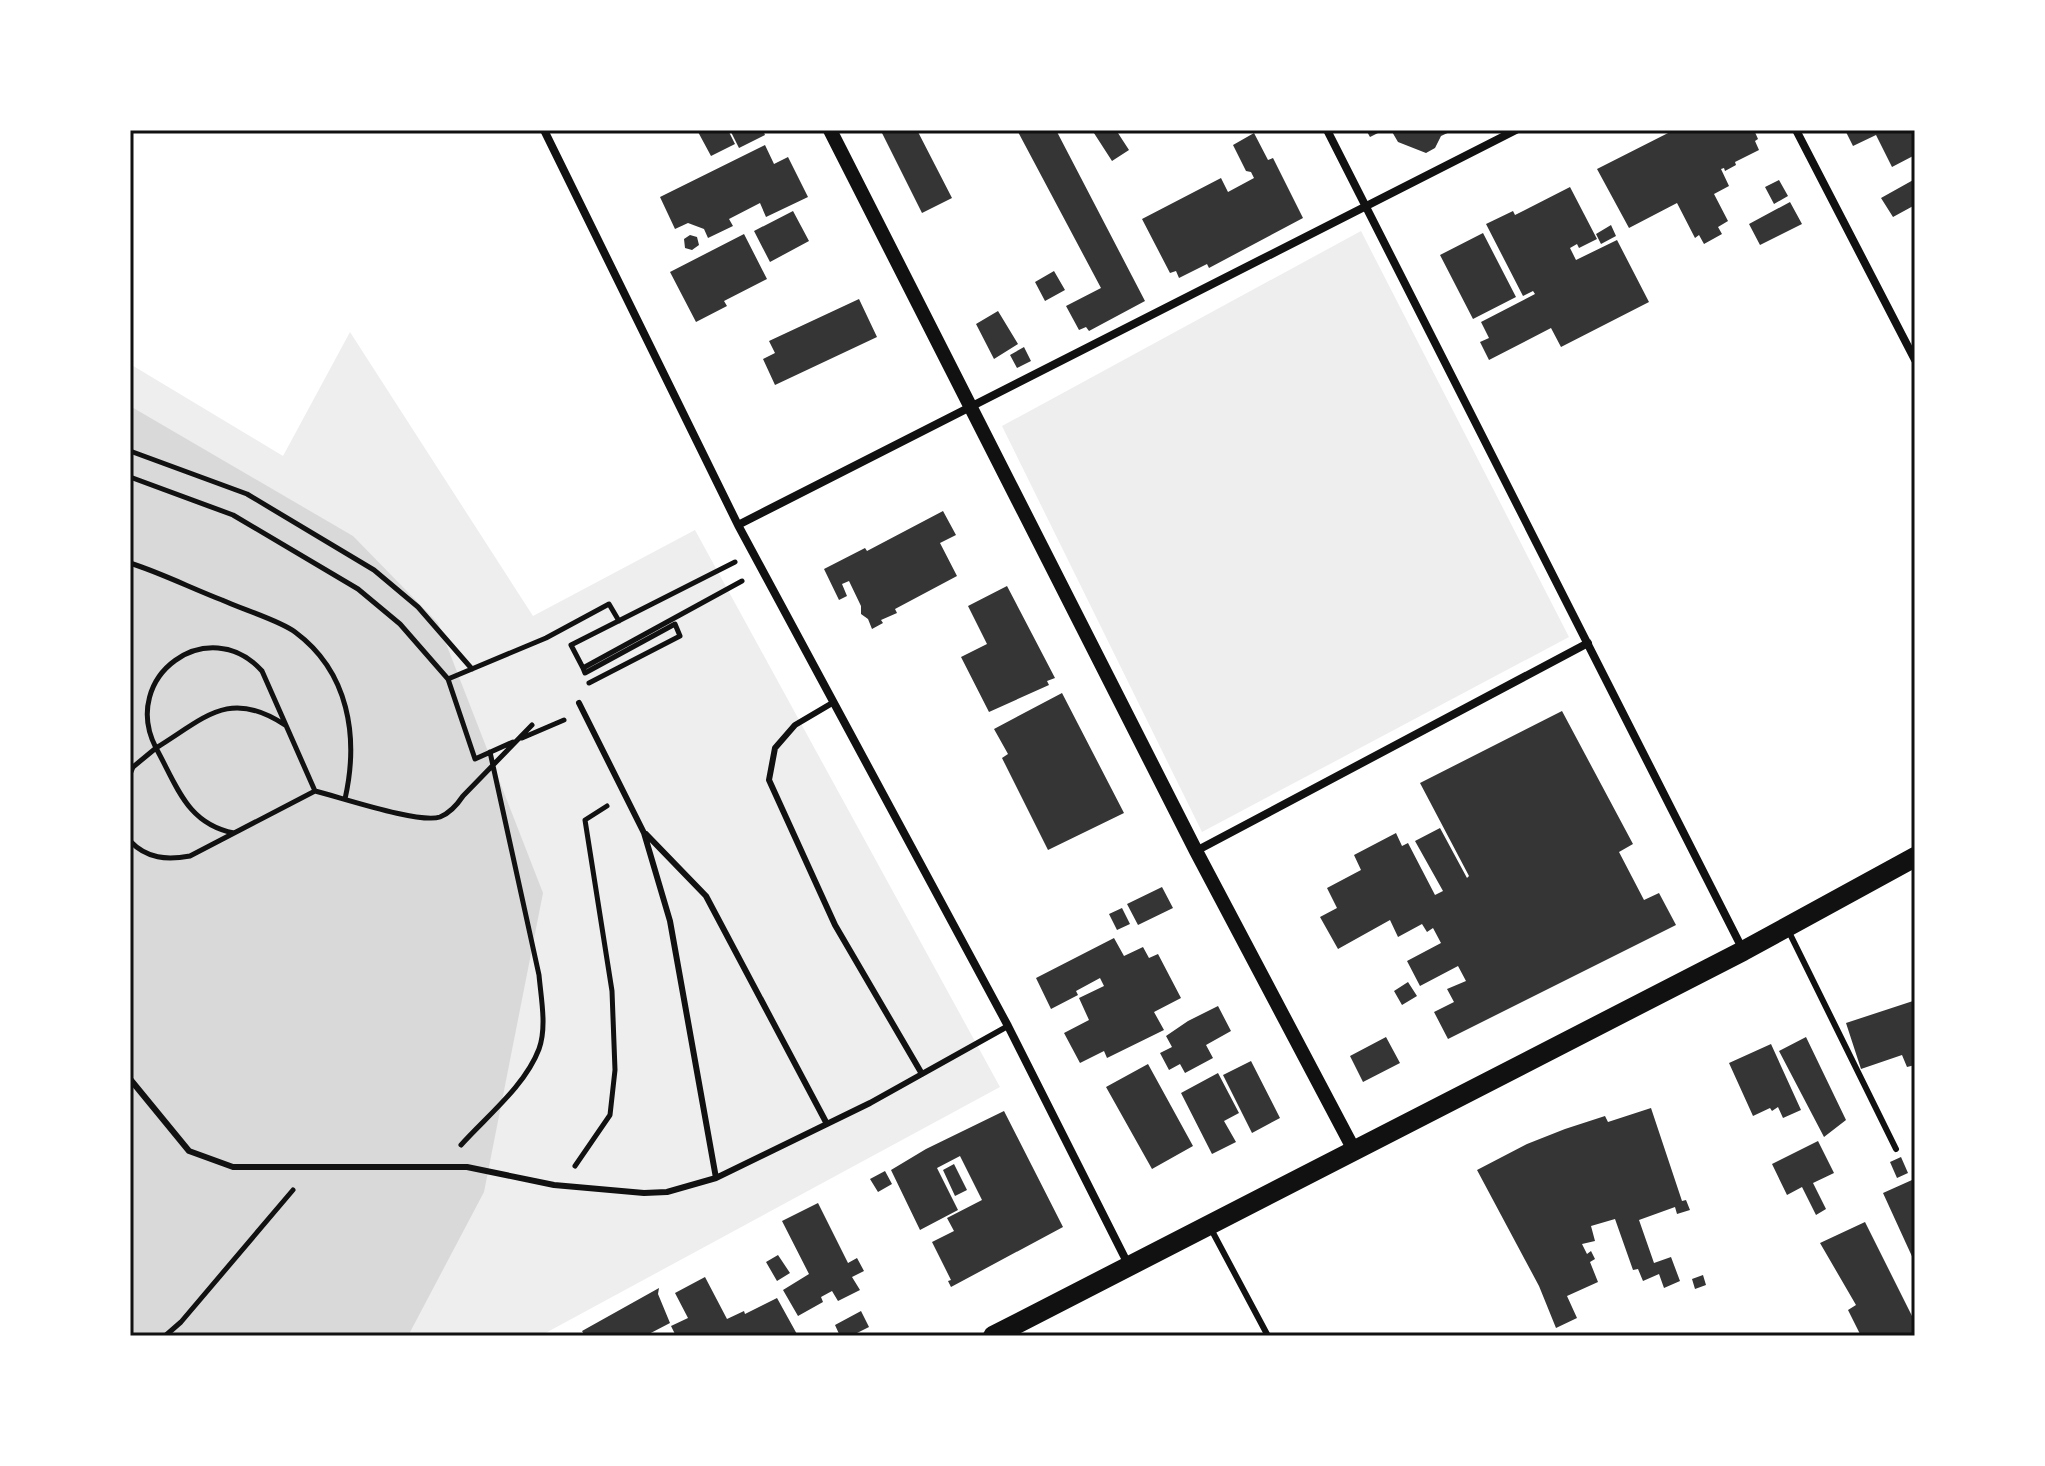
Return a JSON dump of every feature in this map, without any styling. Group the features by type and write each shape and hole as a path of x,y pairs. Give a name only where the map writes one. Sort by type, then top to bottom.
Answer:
{"main road":[{"path":"993,1336 1743,951 1915,857"}],"street":[{"path":"544,130 738,525 1008,1026 1130,1266"},
{"path":"830,130 1196,851 1354,1150"},
{"path":"1327,130 1743,951"},
{"path":"738,525 1516,130"},
{"path":"1796,130 1915,360"},
{"path":"1196,851 1588,643"}],"lane":[{"path":"834,702 795,725 775,748 769,780 835,925 922,1074"},
{"path":"579,703 644,833 670,921 716,1178"},
{"path":"644,833 706,896 827,1124"},
{"path":"1787,928 1896,1149"},
{"path":"130,1079 189,1151 233,1167 467,1167 561,1185 644,1193 667,1192 716,1178 827,1124 1008,1026"},
{"path":"1210,1226 1268,1336"}],"path":[{"path":"130,451 247,494 374,570 418,607 472,669"},
{"path":"130,477 233,515 358,589 400,624 448,679 475,759 583,712"},
{"path":"579,703 572,692 680,636 675,624 585,673 571,645 753,553"},
{"path":"130,563 294,630 315,651 341,689 351,731 352,763 345,799"},
{"path":"583,668 762,570"},
{"path":"448,679 546,638 609,604 619,621"},
{"path":"235,833 218,830 197,818 156,748 146,724 146,705 152,688 163,671 178,658 197,650 225,649 250,658 262,671 315,791"},
{"path":"130,774 133,767 156,748 215,712 235,706 258,709 286,726"},
{"path":"130,841 152,856 171,859 190,856 315,791 411,816 441,817 455,807 532,725"},
{"path":"440,1167 518,1084 539,1048 541,1038 539,975 490,752"},
{"path":"561,1185 610,1115 615,1070 612,991 585,820 626,797"},
{"path":"165,1336 181,1322 313,1166"}],"shaded area":[{"path":"1361,231 1569,637 1202,832 1002,426"},
{"path":"350,332 533,616 695,530 1000,1087 540,1336 292,1336 130,1207 130,364 283,456"},
{"path":"130,406 353,536 438,623 543,893 484,1192 408,1336 130,1336"}],"building":[{"path":"697,130 728,130 735,144 711,156"},
{"path":"730,130 763,130 765,135 739,148"},
{"path":"917,130 952,198 922,213 882,133"},
{"path":"1017,130 1056,130 1145,301 1089,331 1086,327 1079,330 1066,306 1101,288"},
{"path":"1092,130 1116,130 1129,150 1112,161"},
{"path":"1366,130 1384,130 1370,137"},
{"path":"1391,130 1454,130 1441,136 1435,148 1426,153 1398,142"},
{"path":"1674,130 1754,130 1758,139 1755,141 1759,150 1735,162 1736,165 1725,171 1721,169 1729,186 1714,194 1728,221 1718,227 1722,234 1704,244 1699,235 1695,238 1677,203 1629,228 1597,169"},
{"path":"1845,130 1915,130 1915,155 1892,167 1876,135 1853,146"},
{"path":"1254,133 1268,160 1273,158 1303,218 1209,268 1207,264 1179,278 1176,271 1170,273 1142,219 1221,178 1228,192 1254,178 1251,172 1246,171 1233,145"},
{"path":"765,145 774,164 788,157 808,197 766,217 760,203 729,219 733,226 708,238 704,229 688,223 675,229 660,197"},
{"path":"1915,179 1915,205 1893,217 1881,198"},
{"path":"1779,180 1788,196 1774,204 1765,187"},
{"path":"1570,187 1597,239 1579,248 1577,244 1570,248 1576,260 1617,240 1649,302 1561,347 1551,328 1489,360 1480,342 1489,338 1481,322 1535,294 1533,291 1523,296 1486,224 1513,211 1515,215"},
{"path":"1790,202 1802,224 1760,245 1749,224"},
{"path":"793,211 809,241 770,262 754,231"},
{"path":"1611,225 1616,236 1601,244 1596,234"},
{"path":"1483,233 1516,297 1473,319 1440,255"},
{"path":"744,234 767,279 724,301 727,306 696,322 670,272"},
{"path":"690,235 697,237 699,245 692,250 685,248 684,239"},
{"path":"1054,271 1065,290 1045,301 1035,282"},
{"path":"859,299 877,337 775,385 763,359 775,353 769,341"},
{"path":"998,311 1018,344 994,359 976,324"},
{"path":"1024,347 1031,361 1017,368 1010,355"},
{"path":"943,511 956,535 940,543 957,576 895,609 897,613 881,620 883,623 872,629 868,619 861,614 861,606 849,581 842,584 847,596 839,600 824,569 865,548 867,551"},
{"path":"1007,586 1055,678 1047,681 1049,685 989,712 961,657 987,644 968,606"},
{"path":"1062,693 1124,813 1048,850 1002,758 1008,754 994,729"},
{"path":"1562,711 1633,844 1619,852 1644,900 1659,893 1676,925 1448,1039 1434,1012 1454,1002 1447,989 1466,981 1458,966 1420,986 1407,961 1441,943 1433,928 1427,932 1422,924 1398,937 1390,920 1338,949 1320,917 1337,908 1327,888 1361,870 1354,855 1396,833 1402,846 1408,843 1435,895 1443,891 1415,841 1440,828 1467,878 1469,876 1420,783"},
{"path":"1162,887 1173,908 1138,925 1127,904"},
{"path":"1122,908 1130,924 1117,930 1109,914"},
{"path":"1114,938 1124,956 1143,947 1149,958 1158,954 1181,998 1154,1012 1164,1030 1107,1058 1104,1051 1080,1063 1064,1033 1089,1020 1079,998 1104,986 1100,978 1076,991 1078,995 1051,1009 1036,978"},
{"path":"1408,982 1417,996 1402,1005 1394,991"},
{"path":"1913,1001 1915,1065 1907,1067 1902,1055 1861,1069 1846,1023"},
{"path":"1218,1006 1231,1031 1206,1045 1213,1058 1185,1073 1180,1064 1169,1070 1160,1053 1172,1047 1166,1036"},
{"path":"1386,1037 1400,1063 1363,1082 1350,1056"},
{"path":"1806,1037 1846,1120 1824,1137 1779,1051"},
{"path":"1771,1044 1801,1110 1783,1118 1778,1107 1753,1116 1729,1063"},
{"path":"1251,1061 1280,1118 1252,1133 1223,1075"},
{"path":"1148,1064 1193,1146 1152,1169 1106,1087"},
{"path":"1218,1073 1239,1113 1224,1121 1236,1142 1212,1154 1181,1093"},
{"path":"1651,1108 1682,1201 1686,1200 1690,1210 1677,1214 1675,1207 1639,1220 1654,1263 1671,1257 1680,1281 1664,1288 1659,1274 1643,1281 1638,1269 1633,1270 1615,1219 1591,1226 1595,1241 1582,1244 1587,1254 1591,1251 1595,1259 1590,1262 1598,1282 1567,1296 1577,1318 1556,1328 1539,1286 1477,1170 1527,1144 1565,1129 1605,1116 1608,1122"},
{"path":"1004,1111 1063,1227 951,1287 948,1281 951,1280 932,1242 954,1231 947,1218 982,1200 960,1156 937,1168 958,1210 920,1230 891,1170 926,1149"},
{"path":"1818,1141 1834,1173 1813,1183 1826,1209 1816,1215 1802,1187 1787,1195 1772,1164"},
{"path":"1901,1157 1908,1173 1897,1178 1890,1162"},
{"path":"954,1164 967,1190 955,1196 943,1170"},
{"path":"885,1171 892,1184 878,1192 870,1179"},
{"path":"1912,1180 1915,1187 1915,1263 1883,1193"},
{"path":"818,1203 848,1263 857,1258 864,1271 852,1277 860,1290 838,1301 832,1291 821,1297 823,1302 798,1316 783,1290 809,1274 782,1221"},
{"path":"1865,1222 1915,1322 1915,1336 1861,1336 1848,1310 1856,1305 1820,1243"},
{"path":"778,1255 790,1273 777,1281 766,1262"},
{"path":"1703,1275 1706,1285 1695,1289 1692,1279"},
{"path":"705,1277 727,1319 777,1298 798,1336 676,1336 671,1326 688,1318 675,1293"},
{"path":"659,1288 658,1294 670,1323 645,1336 585,1336 582,1331"},
{"path":"861,1311 869,1327 851,1336 840,1336 835,1325"}]}
